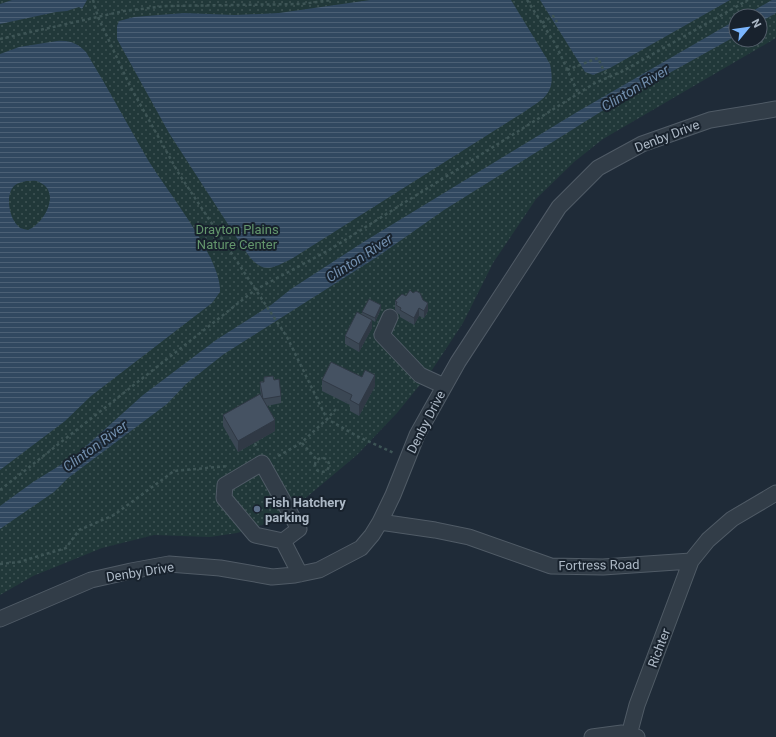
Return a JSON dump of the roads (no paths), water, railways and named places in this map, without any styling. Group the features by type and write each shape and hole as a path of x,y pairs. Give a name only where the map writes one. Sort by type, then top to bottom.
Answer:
{"street":[{"name":"Denby Drive","path":"0,620 91,580 169,564 220,568 272,577 320,570 361,548 372,535 380,522 393,495 417,435 444,386 559,207 598,168 642,144 710,120 776,109"},
{"path":"390,317 382,335 420,375 444,386"},
{"path":"262,463 299,529 283,541 256,535 224,498 225,485 262,463"},
{"path":"691,561 708,540 732,519 776,493"},
{"name":"Fortress Road","path":"380,522 435,530 469,537 551,566 603,567 691,561"},
{"path":"283,541 300,574"},
{"name":"Richter","path":"633,736 637,705 691,561"},
{"path":"592,737 622,733 633,736"}],"water":[{"path":"12,0 87,0 82,9 79,7 67,11 0,24 0,4"},
{"path":"370,0 511,0 550,64 552,82 548,93 524,112 293,258 277,266 266,268 260,266 255,263 244,249 169,133 117,39 117,26 119,21 134,17 184,13 235,15 279,13"},
{"path":"540,0 730,0 610,68 593,75 585,72"},
{"path":"772,0 776,0 776,13 768,18 768,8 758,8"},
{"name":"Clinton River","path":"728,25 728,40 610,106 444,210 377,257 224,354 186,384 167,404 68,478 54,492 0,529 0,506 33,482 75,456 143,395 216,340 271,305 291,289 365,241 577,112"},
{"path":"66,41 80,46 86,52 148,160 192,225 203,244 218,278 220,292 212,303 91,396 65,421 0,470 0,54 19,47","holes":["38,181 46,187 50,200 45,215 34,227 28,230 20,228 13,218 9,207 11,190 18,183"]}],"place":[{"name":"Fish Hatchery parking","path":"257,509"}],"park label":[{"name":"Drayton Plains Nature Center","path":"237,236"}]}
